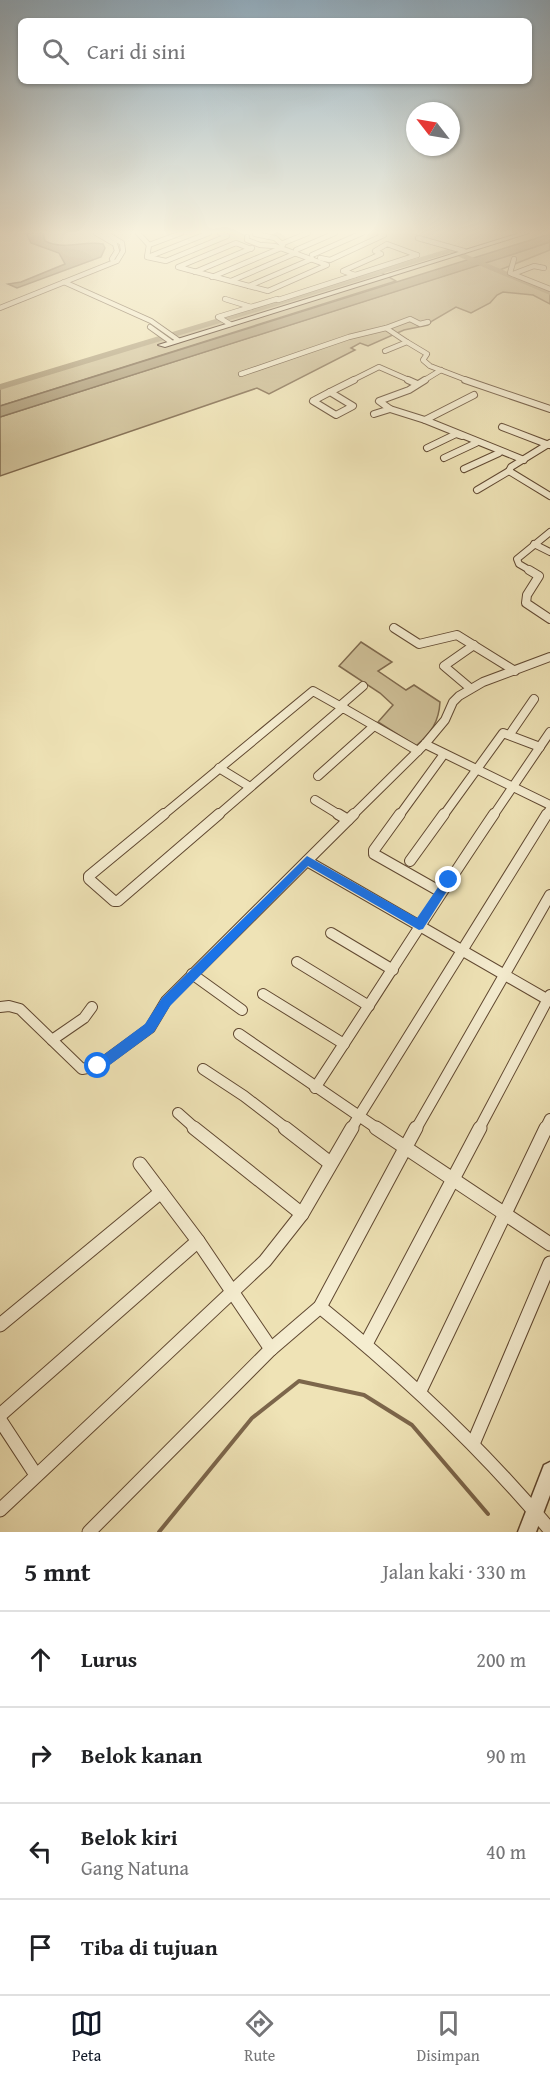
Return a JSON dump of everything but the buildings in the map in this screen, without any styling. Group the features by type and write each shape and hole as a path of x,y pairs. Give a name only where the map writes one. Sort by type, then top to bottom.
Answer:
{"main road":[{"path":"170,340 225,321 296,304"}],"street":[{"path":"109,304 151,321 167,332 170,340"},
{"path":"243,304 251,307"},
{"path":"225,321 218,317 261,304"},
{"path":"124,311 170,340"},
{"path":"241,374 270,368 331,343 410,319 420,324 428,322"},
{"path":"386,328 427,354 423,361 441,370 550,409"},
{"path":"385,351 407,342"},
{"path":"413,346 423,342"},
{"path":"330,392 353,407 336,415 313,401 330,392 379,367 417,384"},
{"path":"441,370 408,390 379,401 379,403 522,461"},
{"path":"425,420 474,395"},
{"path":"374,414 390,409"},
{"path":"496,432 505,425 549,444"},
{"path":"427,448 456,434 522,461"},
{"path":"444,458 476,443"},
{"path":"477,490 549,444"},
{"path":"464,469 499,453"},
{"path":"509,471 550,496"},
{"path":"550,532 517,561 538,574 550,577"},
{"path":"534,544 550,552"},
{"path":"538,574 540,579 527,594 525,602 550,618"},
{"path":"394,628 419,644 454,634 515,671"},
{"path":"470,688 444,666 474,645"},
{"path":"1,1006 20,1009 82,1068 86,1070 98,1066 150,1028 166,1002 192,974 425,744 445,720 455,699 470,688 550,657"},
{"path":"363,686 343,707 340,710 118,901 114,902 89,879 98,868 314,691 343,707 418,751"},
{"path":"510,734 534,699"},
{"path":"318,776 374,726"},
{"path":"315,1088 393,970 419,925 550,732"},
{"path":"410,861 503,733 540,747"},
{"path":"0,1510 233,1293 279,1245 302,1214 330,1163 550,807 514,786 425,744"},
{"path":"441,892 376,856 374,850 444,754"},
{"path":"219,768 250,787"},
{"path":"315,800 348,820"},
{"path":"307,861 462,951 549,998 366,1344"},
{"path":"89,1532 271,1349 320,1307 406,1146 550,895"},
{"path":"331,933 393,970"},
{"path":"297,963 369,1006"},
{"path":"192,974 242,1010"},
{"path":"263,994 344,1044"},
{"path":"52,1040 84,1018 92,1007"},
{"path":"239,1034 359,1119 406,1146 550,1244"},
{"path":"203,1069 244,1096 330,1163"},
{"path":"178,1113 180,1117 302,1214"},
{"path":"420,1391 550,1119"},
{"path":"140,1164 198,1241 271,1349"},
{"path":"0,1325 161,1192"},
{"path":"0,1415 198,1241"},
{"path":"473,1444 550,1263"},
{"path":"320,1307 420,1391 473,1444 550,1530"},
{"path":"0,1420 36,1475"},
{"path":"526,1532 550,1471"}],"shaded area":[{"path":"273,304 322,304 0,406 0,387"},
{"path":"325,304 355,304 0,417 0,406"},
{"path":"354,304 487,304 471,313 456,307 428,325 404,330 368,346 360,343 351,348 355,350 269,394 257,388 0,476 0,417"},
{"path":"361,642 392,662 378,671 406,690 414,685 440,702 433,727 416,746 378,722 393,705 380,693 339,666"}],"waterway":[{"path":"0,387 272,304"},
{"path":"159,1532 252,1418 299,1381 364,1395 412,1425 488,1514"}],"route":[{"path":"98,1066 150,1028 166,1002 307,861 419,925 449,880"}]}
